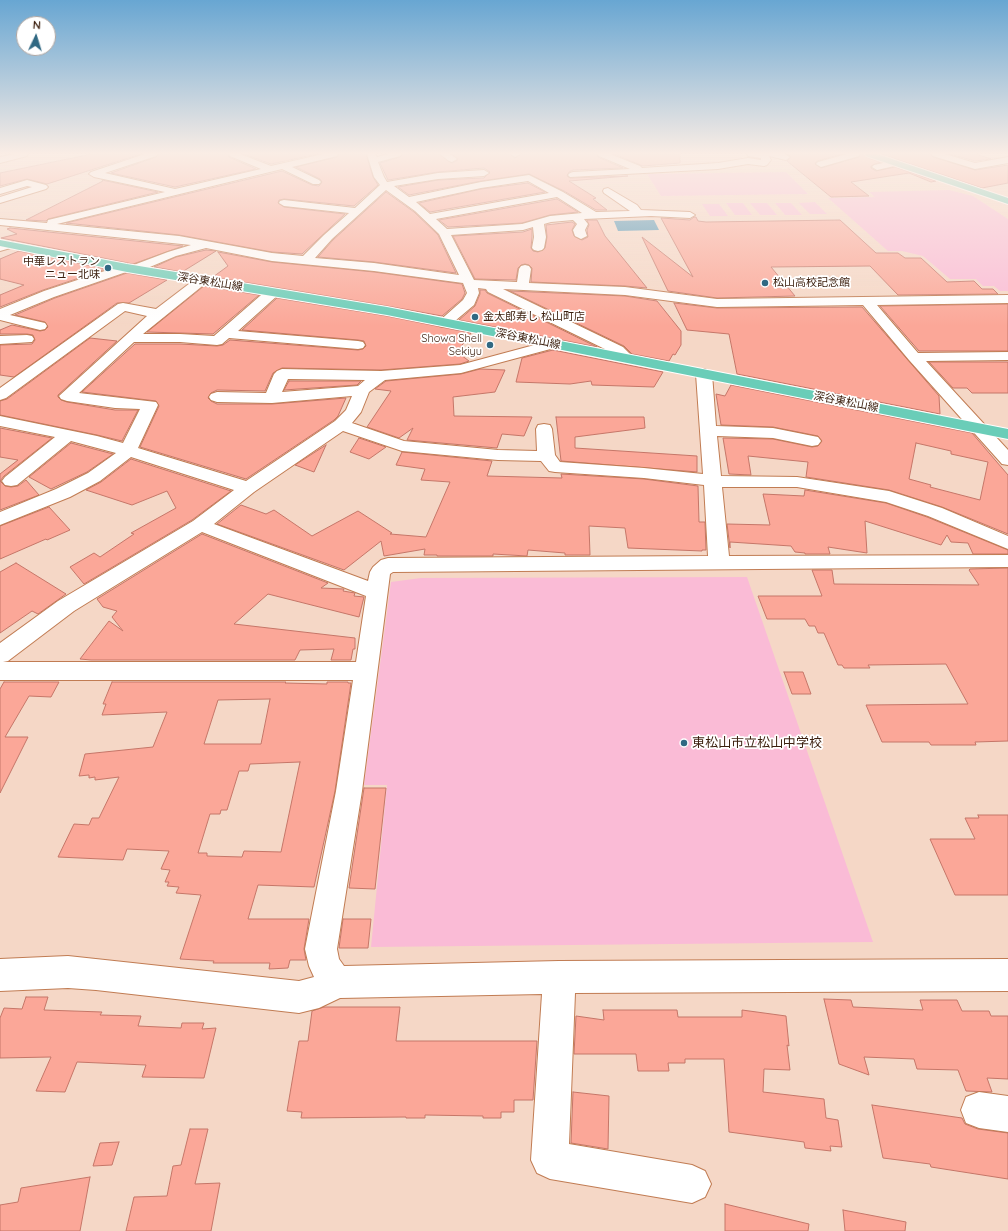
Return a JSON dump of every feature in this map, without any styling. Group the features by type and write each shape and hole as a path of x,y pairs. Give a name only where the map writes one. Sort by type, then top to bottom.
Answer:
{"main road":[{"name":"深谷東松山線","path":"3,245 131,269 273,292 444,323 1008,434"}],"street":[{"path":"0,230 32,226 94,211"},
{"path":"306,260 328,236 356,211"},
{"path":"422,211 430,217 444,232 456,254 473,293 469,302 444,323"},
{"path":"430,217 463,211"},
{"path":"480,211 504,228"},
{"path":"533,211 550,219 637,213 690,215"},
{"path":"588,211 594,215"},
{"path":"444,232 523,227 536,214"},
{"path":"536,214 540,236 538,248"},
{"path":"576,217 583,224 579,230 581,236"},
{"path":"0,222 179,239 208,243 272,257 374,267 484,285 522,286 577,283 625,292 682,293 717,303 1008,299"},
{"path":"0,315 32,300 208,243"},
{"path":"522,286 525,269"},
{"path":"49,280 74,286"},
{"path":"0,519 63,493 94,477 122,457 128,450 150,405 115,403 67,396 132,338 144,325 202,280"},
{"path":"484,285 618,350 627,358"},
{"path":"132,338 180,338 217,341 227,334 273,292"},
{"path":"867,301 914,357 1008,460"},
{"path":"0,395 123,307 159,314"},
{"path":"0,315 40,326"},
{"path":"227,334 358,345"},
{"path":"0,340 27,339"},
{"path":"272,398 282,374 381,376 461,369 553,344"},
{"path":"914,357 1008,356"},
{"path":"704,374 719,564"},
{"path":"217,397 272,398 362,390 381,376"},
{"path":"4,647 66,606 200,525 248,488 340,425 353,412 362,390"},
{"path":"0,422 97,441 248,488"},
{"path":"340,425 402,446 498,455 546,456"},
{"path":"544,429 546,456 554,467 644,473 713,482 797,482 889,497 935,512 1008,543"},
{"path":"708,431 774,433 812,440"},
{"path":"11,481 67,436"},
{"path":"200,525 377,592"},
{"path":"336,982 325,966 321,948 349,791 380,572 388,565 1008,561"},
{"path":"0,671 365,671"},
{"path":"0,975 68,972 96,974 300,997 319,992 336,982 559,977 1008,975"},
{"path":"559,977 550,1160 692,1184"}],"shaded area":[{"path":"707,211 725,211 728,216 710,216"},
{"path":"732,211 749,211 752,215 735,215"},
{"path":"757,211 774,211 777,215 760,215"},
{"path":"782,211 799,211 802,215 785,215"},
{"path":"807,211 824,211 827,214 810,214"},
{"path":"843,211 997,211 1008,219 1008,291 1000,291 994,286 983,286 976,279 950,279 923,256 902,251 888,251"},
{"name":"東松山市立松山中学校","path":"747,577 873,942 371,947 387,785 364,785 391,582 421,578"}],"water":[{"path":"654,220 659,230 618,231 614,221"}],"building":[{"path":"43,211 79,211 48,219 46,221 26,220"},
{"path":"114,211 323,211 345,214 302,254 272,252 179,235 66,223"},
{"path":"365,211 413,211 438,235 456,273 374,262 318,257 333,240"},
{"path":"487,211 578,212 550,215 522,223 448,227 439,220"},
{"path":"696,217 698,221 706,222 840,220 876,253 898,253 905,258 921,258 947,282 974,281 982,289 993,289 998,294 898,295 870,266 771,267 795,296 717,298 668,291 642,237 693,277 661,218 690,220"},
{"path":"587,220 597,220 605,236 647,288 531,282 532,268 525,264 518,268 516,280 475,279 453,236 523,232 532,229 531,248 533,251 538,252 545,248 547,237 546,225 572,222 575,224 572,230 574,236 582,240 588,237 587,230 589,225"},
{"path":"10,228 183,246 133,264 1,238 17,234 7,229"},
{"path":"206,250 216,251 182,272 154,267 176,257"},
{"path":"19,251 106,269 43,290 0,307 0,295 24,285 0,279 0,259"},
{"path":"218,252 272,262 374,272 462,284 465,293 462,299 442,316 213,277 228,266"},
{"path":"127,273 167,280 129,303 117,303 14,377 0,375 0,345 32,344 35,340 33,335 0,334 0,330 12,325 40,331 45,330 48,327 45,322 15,315 55,298"},
{"path":"204,286 259,295 213,334 147,332"},
{"path":"480,290 485,290 487,293 597,347 459,320 475,306"},
{"path":"510,291 625,296 657,301 681,331 681,345 669,361 632,354 624,346"},
{"path":"277,298 387,316 471,333 457,352 469,361 460,364 381,370 282,368 273,373 265,391 217,390 211,393 208,398 217,404 272,404 346,398 338,416 334,420 246,479 140,447 159,406 156,401 82,392 135,344 217,346 223,345 230,340 358,350 363,349 366,346 364,341 358,340 242,330"},
{"path":"674,303 717,308 862,307 939,396 940,414 737,374 729,334 687,330"},
{"path":"1008,304 1008,351 919,351 880,306"},
{"path":"90,338 117,341 58,395 58,397 67,402 115,410 138,410 122,441 0,415 0,401 7,399"},
{"path":"553,350 663,372 654,387 592,385 591,381 570,384 516,382 522,358"},
{"path":"929,362 1008,362 1008,393 972,393 967,388 953,388"},
{"path":"480,369 505,370 495,392 453,397 454,416 532,417 524,436 502,434 497,448 407,440 413,428 399,438 367,427 391,391 375,389 386,381 461,374"},
{"path":"289,381 361,381 357,385 284,390"},
{"path":"731,385 972,433 1008,475 1008,534 942,507 889,490 806,477 808,462 748,456 751,475 729,474 723,438 773,439 812,447 818,446 822,441 818,436 773,427 721,425 716,394 725,396","holes":["916,443 951,451 951,454 988,462 980,500 930,487 931,485 909,479"]},
{"path":"556,417 644,417 645,428 575,437 575,448 697,456 697,472 561,461"},
{"path":"0,428 52,438 4,476 0,481 0,474 18,460 0,457"},
{"path":"359,438 386,447 369,459 350,452"},
{"path":"71,443 113,454 87,472 51,489 29,477"},
{"path":"326,445 314,472 295,465"},
{"path":"402,452 492,461 487,476 562,478 561,474 644,479 698,486 699,522 705,522 706,550 628,548 625,528 589,526 590,555 565,555 565,553 528,550 527,556 493,554 493,556 437,556 424,555 425,549 384,556 381,541 344,570 217,524 241,505 266,514 274,510 312,536 358,511 392,533 390,534 426,537 450,482 421,480 425,469 396,465"},
{"path":"131,459 231,491 192,520 84,584 70,567 94,553 100,557 134,534 131,533 176,508 167,491 132,505 86,490 101,482"},
{"path":"26,480 39,495 0,510 0,481 5,486 11,487 18,486"},
{"path":"805,490 886,503 927,517 1008,550 1008,554 973,554 968,543 951,542 947,535 941,545 865,521 867,553 828,547 830,554 805,554 795,552 791,546 730,542 730,548 727,524 770,525 763,494 804,496"},
{"path":"49,507 70,530 0,559 0,526"},
{"path":"202,534 328,583 321,588 344,589 343,591 355,593 354,596 364,597 359,617 268,594 234,624 355,638 355,649 353,649 351,660 331,660 334,649 300,650 295,660 80,659 109,621 123,631 112,617 117,611 103,607 97,599"},
{"path":"16,563 66,594 38,614 32,611 0,633 0,572"},
{"path":"1008,568 1008,741 975,742 976,745 931,745 929,742 882,742 866,705 968,704 946,664 868,665 870,668 844,668 842,665 838,665 824,633 818,633 815,626 809,626 805,619 767,619 758,596 822,596 812,570 832,570 834,584 979,585 969,570 970,569"},
{"path":"784,672 803,672 811,694 792,694"},
{"path":"4,682 59,682 51,697 29,696 5,737 28,737 0,793 0,689"},
{"path":"112,682 351,683 335,791 314,887 258,885 248,919 309,919 304,949 306,960 290,960 288,968 269,969 270,963 213,963 214,961 180,959 201,895 176,893 179,887 167,886 169,882 165,882 170,870 161,869 169,851 127,849 123,860 58,857 74,824 89,825 92,818 99,818 119,777 95,780 95,777 89,778 89,775 79,776 85,754 153,747 167,712 102,715 106,704 103,704","holes":["270,699 261,744 204,744 218,700","300,762 281,852 244,851 242,857 207,856 207,853 198,853 210,814 220,814 221,810 227,810 239,771 248,771 250,764"]},
{"path":"364,788 386,788 375,889 349,888"},
{"path":"978,815 1008,815 1008,895 955,895 930,839 975,839 965,818 979,818"},
{"path":"343,919 371,919 368,948 339,948"},
{"path":"26,997 48,997 44,1010 102,1012 100,1015 141,1016 138,1026 181,1028 182,1023 204,1023 202,1029 216,1028 204,1078 142,1077 146,1065 77,1062 65,1092 36,1091 51,1057 0,1058 0,1018 4,1008 22,1009"},
{"path":"824,999 851,1000 853,1007 923,1010 920,1000 957,1000 962,1011 989,1011 991,1016 1008,1016 1008,1079 987,1078 992,1092 966,1091 958,1070 917,1069 914,1059 864,1057 869,1075 839,1064"},
{"path":"324,1007 400,1007 396,1041 537,1041 533,1100 514,1100 514,1112 501,1112 501,1118 483,1118 483,1116 425,1115 425,1118 301,1118 302,1112 287,1111 299,1041 308,1041 312,1011"},
{"path":"603,1010 677,1010 678,1017 742,1017 742,1010 786,1016 790,1070 764,1069 763,1092 824,1099 826,1118 838,1120 842,1147 830,1146 831,1151 805,1148 804,1142 729,1132 724,1059 685,1059 685,1063 668,1063 669,1071 638,1071 636,1054 574,1054 576,1016 604,1020"},
{"path":"573,1092 609,1096 608,1149 571,1143"},
{"path":"872,1105 962,1118 965,1124 978,1129 1008,1133 1008,1179 931,1167 930,1164 883,1158"},
{"path":"190,1129 208,1129 195,1184 220,1183 211,1231 126,1231 134,1197 167,1196 173,1166 181,1165"},
{"path":"119,1142 112,1165 93,1166 100,1143"},
{"path":"90,1177 80,1231 0,1231 0,1205 18,1202 21,1188"},
{"path":"725,1204 809,1224 808,1231 725,1231"},
{"path":"843,1210 906,1222 905,1231 845,1231"}],"place":[{"name":"中華レストラン ニュー北味","path":"108,268"},
{"name":"松山高校記念館","path":"765,283"},
{"name":"金太郎寿し 松山町店","path":"475,317"},
{"name":"Showa Shell Sekiyu","path":"490,345"},
{"name":"東松山市立松山中学校","path":"684,743"}]}
